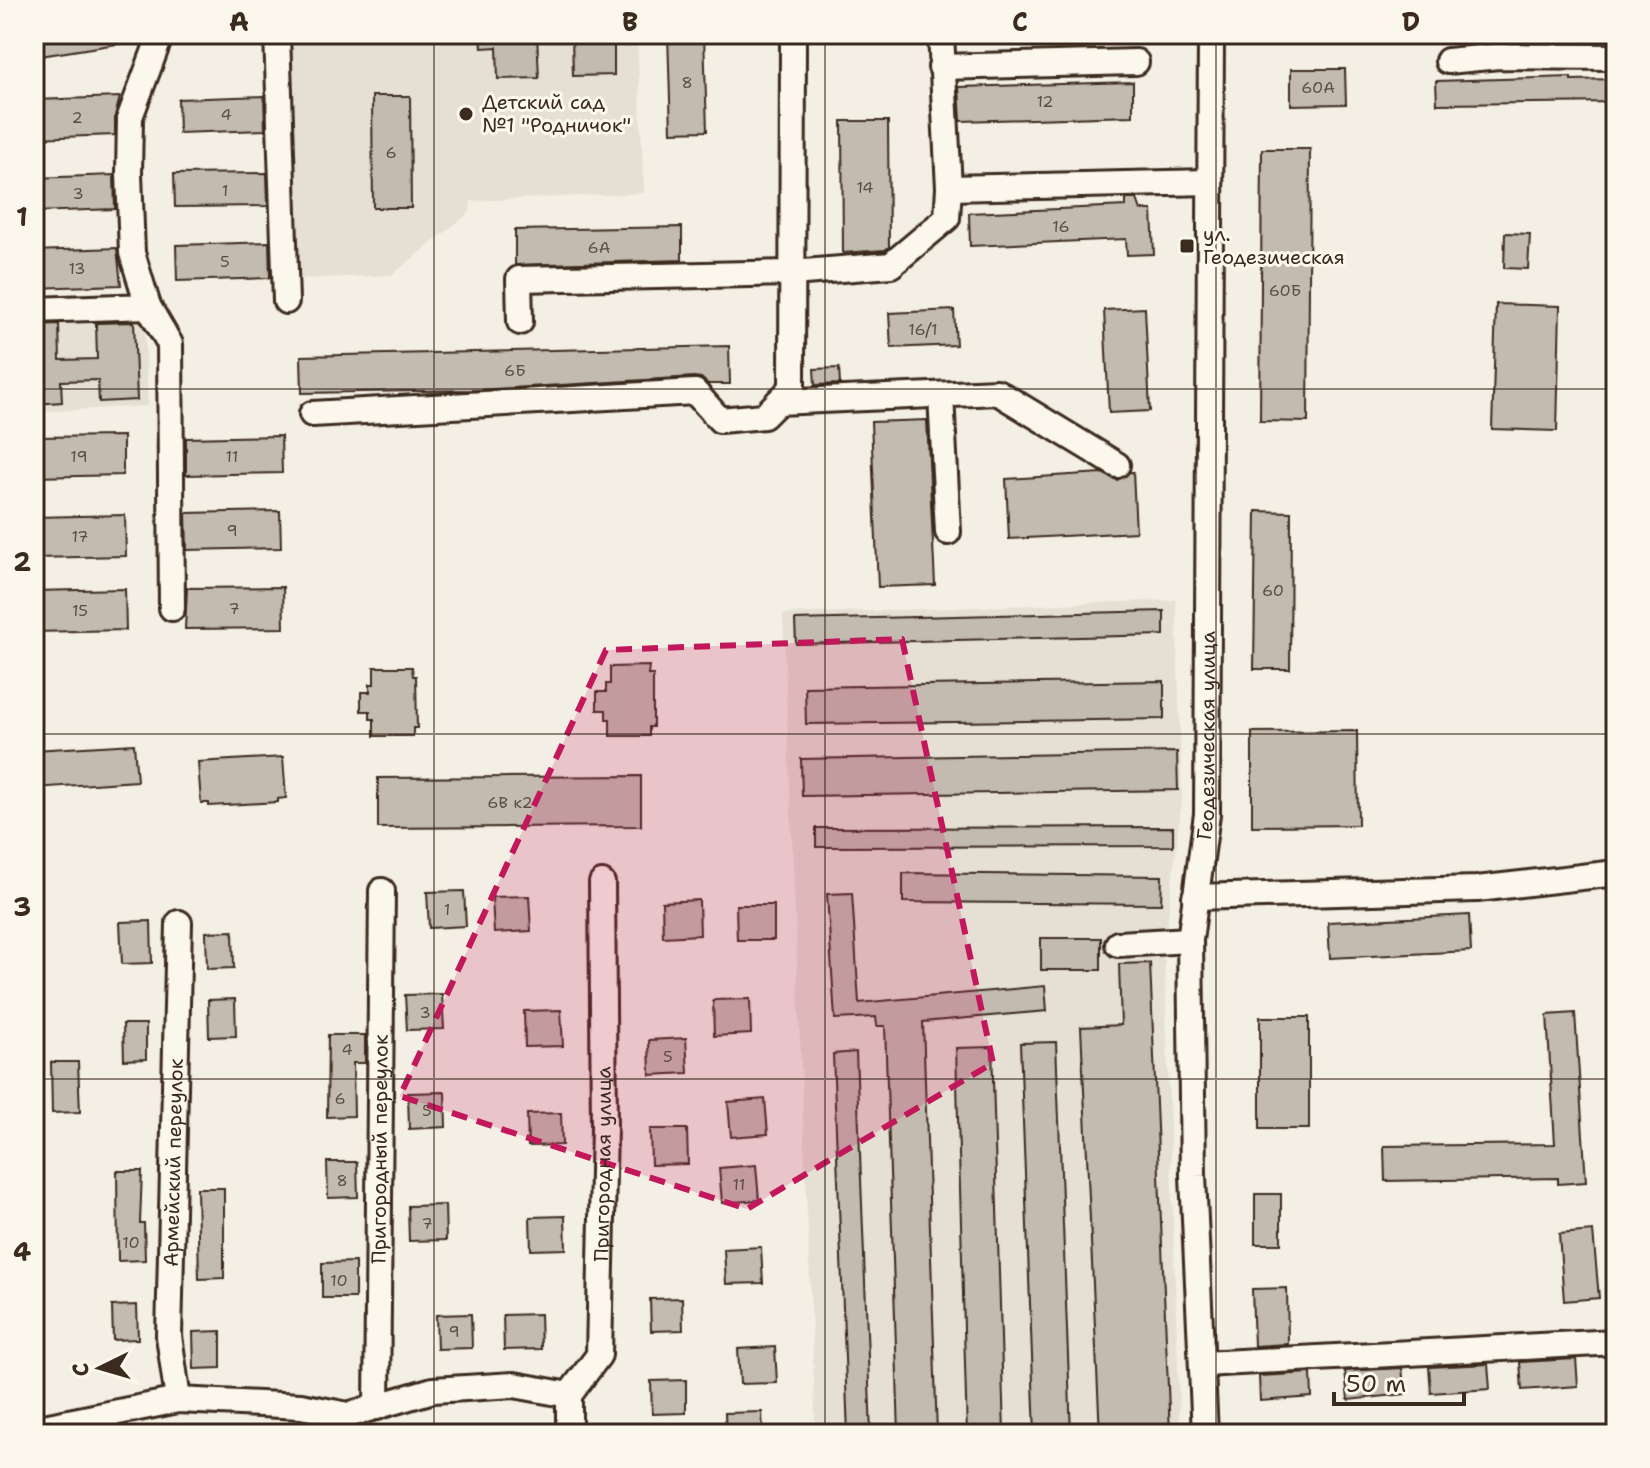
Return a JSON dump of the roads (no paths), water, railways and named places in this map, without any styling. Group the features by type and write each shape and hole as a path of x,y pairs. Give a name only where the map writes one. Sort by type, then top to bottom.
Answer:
{"street":[{"path":"161,34 130,117 129,174 132,253 148,306 170,344 172,608"},
{"path":"277,34 286,301"},
{"path":"312,414 695,392 720,420 764,416 792,388 793,34"},
{"path":"520,322 519,279 792,273 891,265 947,218 949,188 941,34"},
{"name":"Геодезическая улица","path":"1205,1434 1193,1176 1190,940 1207,814 1211,34"},
{"path":"1448,61 1501,45 1616,57"},
{"path":"941,67 1136,62"},
{"path":"949,188 1210,182"},
{"path":"34,310 148,306"},
{"path":"778,402 997,392 1117,465"},
{"path":"941,395 948,532"},
{"path":"1195,897 1477,889 1616,873"},
{"name":"Пригородная улица","path":"569,1395 599,1355 604,1127 602,883"},
{"name":"Пригородный переулок","path":"377,1407 382,891"},
{"name":"Армейский переулок","path":"178,1400 169,1336 179,923"},
{"path":"1118,944 1190,940"},
{"path":"1203,1364 1616,1342"},
{"path":"34,1429 178,1400 301,1406 331,1424 348,1415 433,1390 514,1385 569,1395 569,1434"}],"place":[{"name":"Детский сад №1 \"Родничок\"","path":"466,114"},
{"name":"ул. Геодезическая","path":"1187,246"}]}
